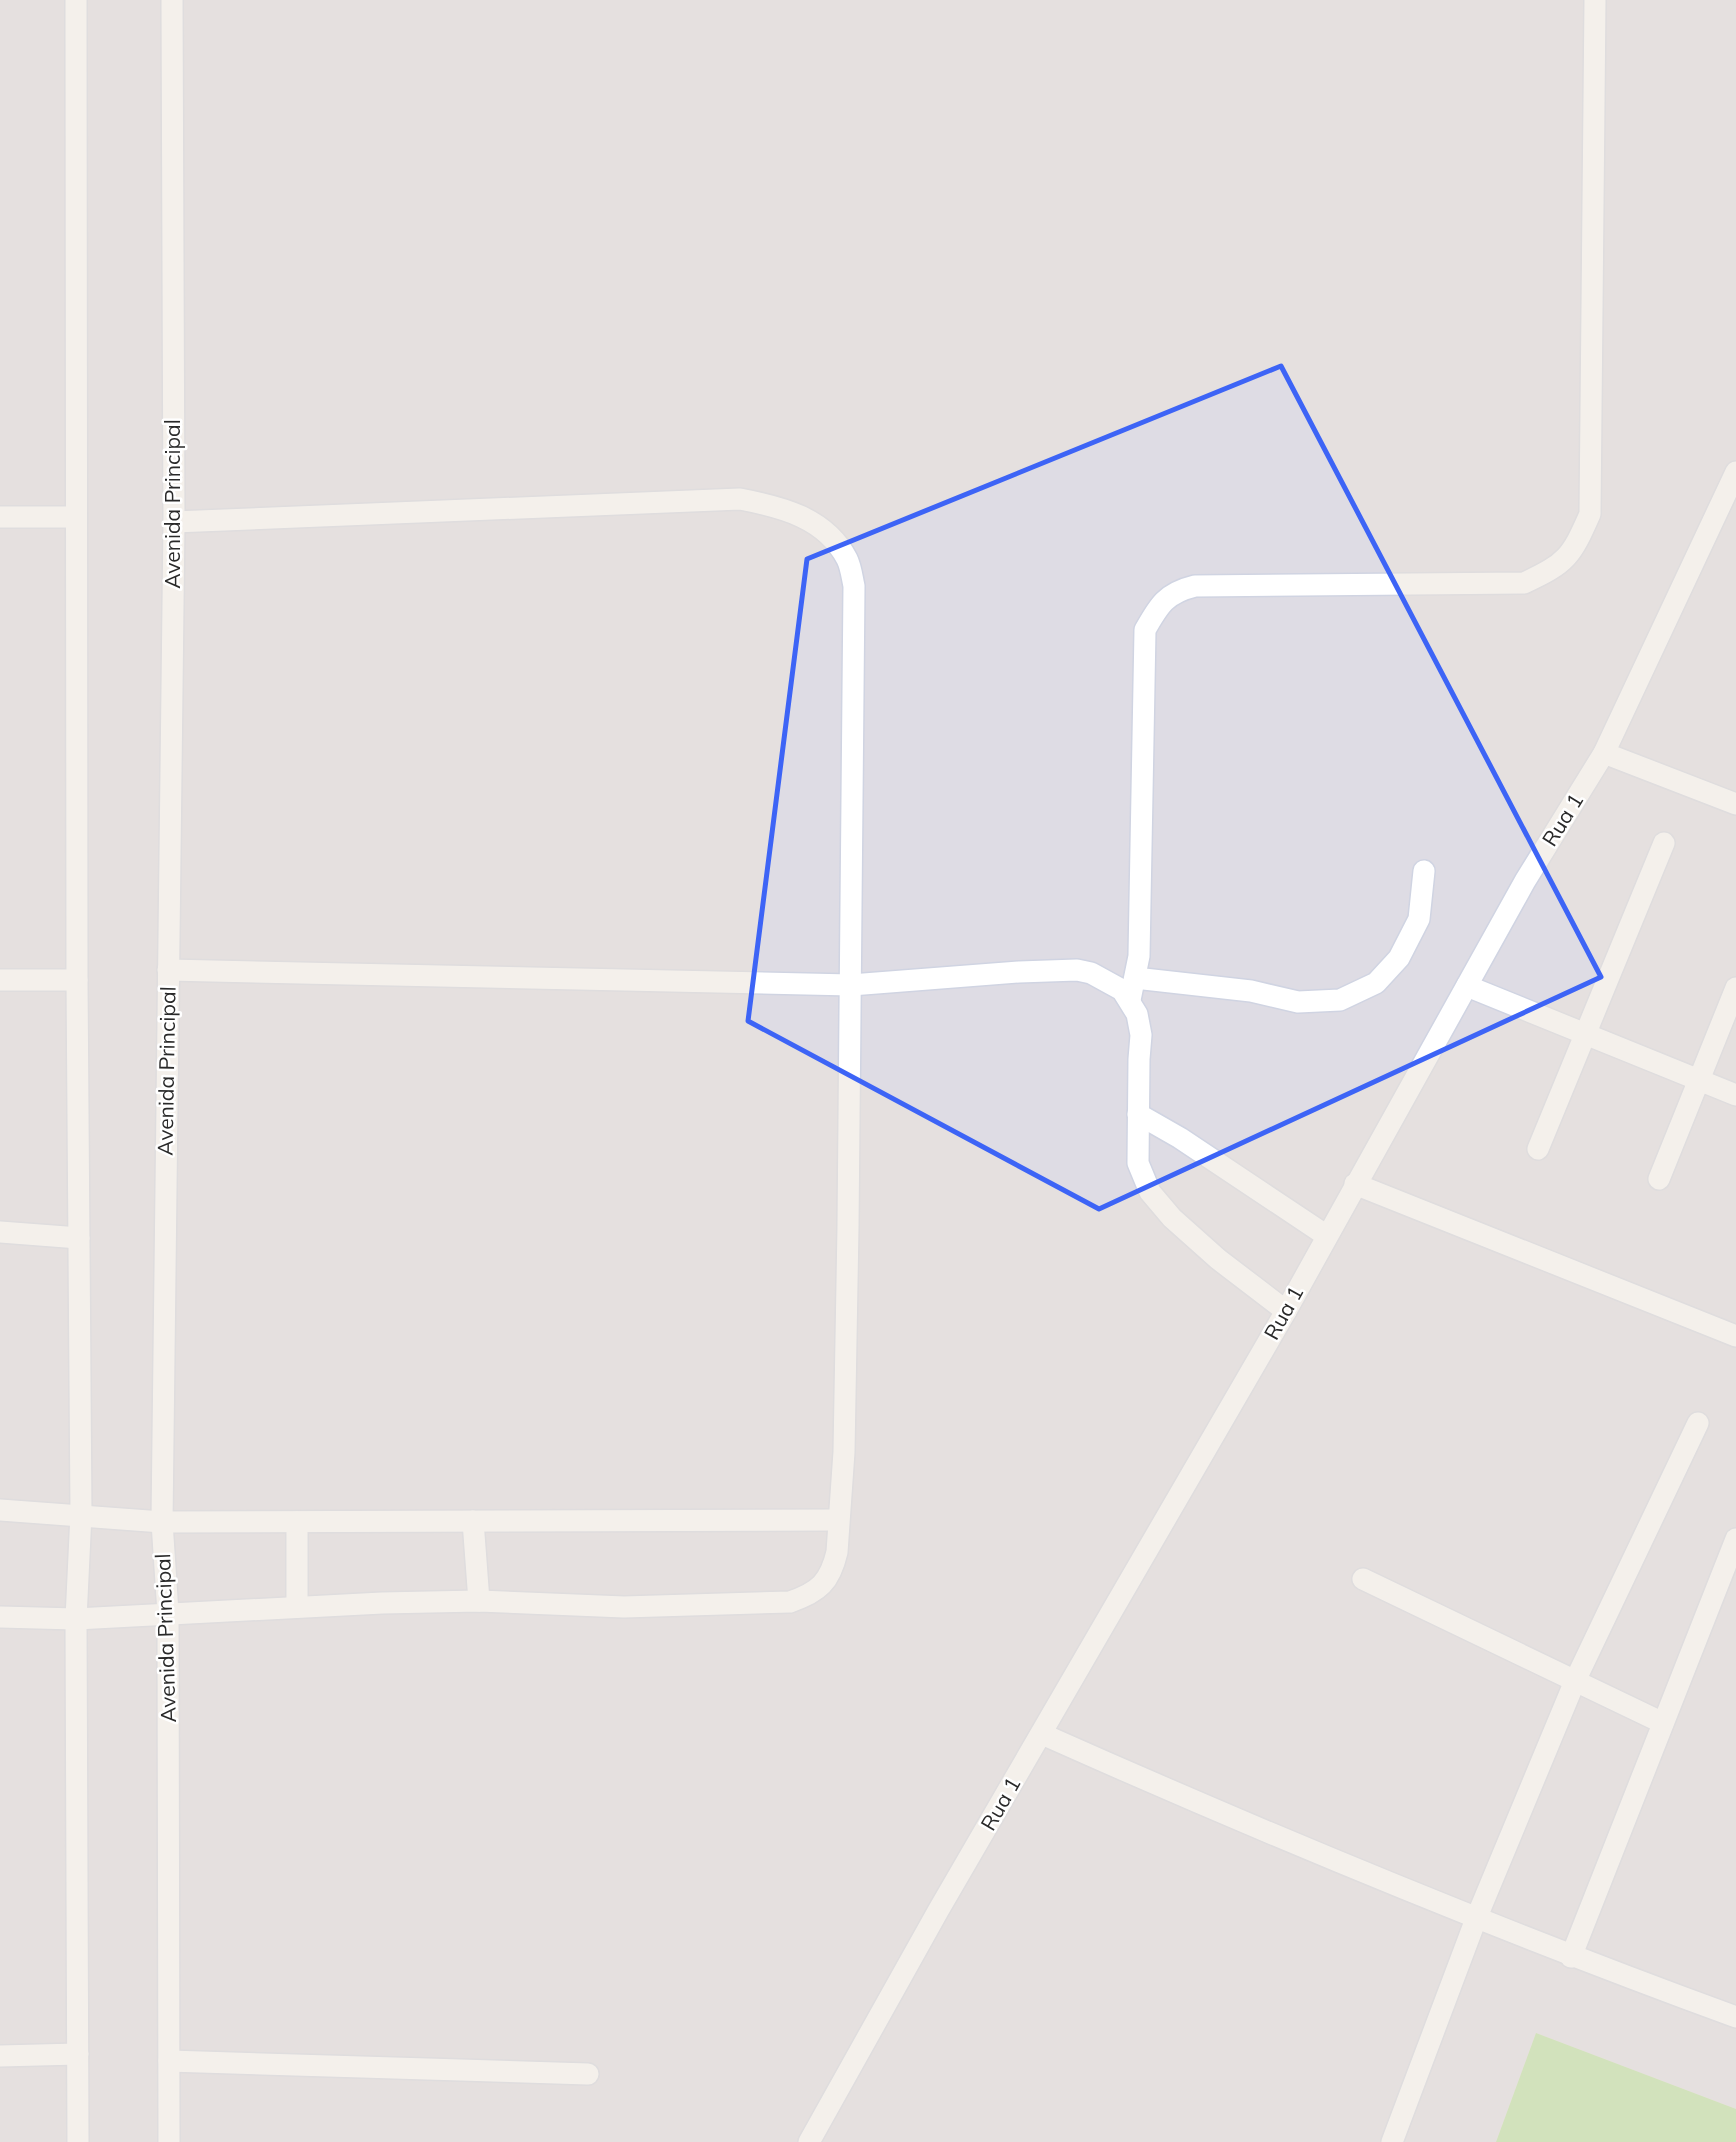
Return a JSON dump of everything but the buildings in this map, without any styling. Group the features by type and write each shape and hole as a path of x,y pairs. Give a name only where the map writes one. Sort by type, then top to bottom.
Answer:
{"lane":[{"path":"76,0 76,980 81,1514 76,1619 78,2142"},
{"name":"Avenida Principal","path":"169,2142 168,1613 162,1522 174,522 172,0"},
{"path":"1130,1000 1139,956 1145,630 1159,606 1176,591 1195,586 1524,583 1557,568 1576,545 1590,514 1595,0"},
{"name":"Rua 1","path":"809,2142 938,1911 1286,1311 1355,1184 1420,1075 1525,881 1604,753 1736,472"},
{"path":"0,1617 76,1619 382,1602 479,1601 624,1607 790,1602 811,1595 823,1584 834,1567 837,1552 844,1452 851,985 854,586 848,561 830,535 802,517 780,506 740,499 174,522"},
{"path":"0,517 76,517"},
{"path":"1604,753 1736,804"},
{"path":"1538,1149 1664,843"},
{"path":"1135,978 1251,992 1298,1002 1340,1000 1376,983 1399,958 1419,919 1424,872"},
{"path":"168,970 851,985 1019,972 1077,970 1091,973 1114,985 1130,1000 1137,1014 1142,1035 1138,1163 1150,1192 1172,1218 1218,1259 1286,1311"},
{"path":"0,981 76,980"},
{"path":"1467,986 1736,1095"},
{"path":"1659,1178 1736,988"},
{"path":"1138,1114 1180,1138 1327,1236"},
{"path":"1355,1184 1736,1336"},
{"path":"0,1232 79,1238"},
{"path":"1392,2142 1476,1919 1575,1681 1698,1423"},
{"path":"0,1510 162,1522 838,1520"},
{"path":"473,1521 479,1601"},
{"path":"297,1522 297,1607"},
{"path":"1571,1957 1736,1539"},
{"path":"1363,1579 1663,1723"},
{"path":"1042,1734 1223,1815 1476,1919 1736,2017"},
{"path":"0,2056 78,2054"},
{"path":"169,2061 588,2074"}],"highlighted area":[{"path":"1281,366 1601,977 1099,1209 748,1021 807,559"}],"shaded area":[{"path":"0,0 1736,0 1736,2109 1536,2033 1496,2142 0,2142"}],"green space":[{"path":"1536,2033 1736,2109 1736,2142 1496,2142"}]}
